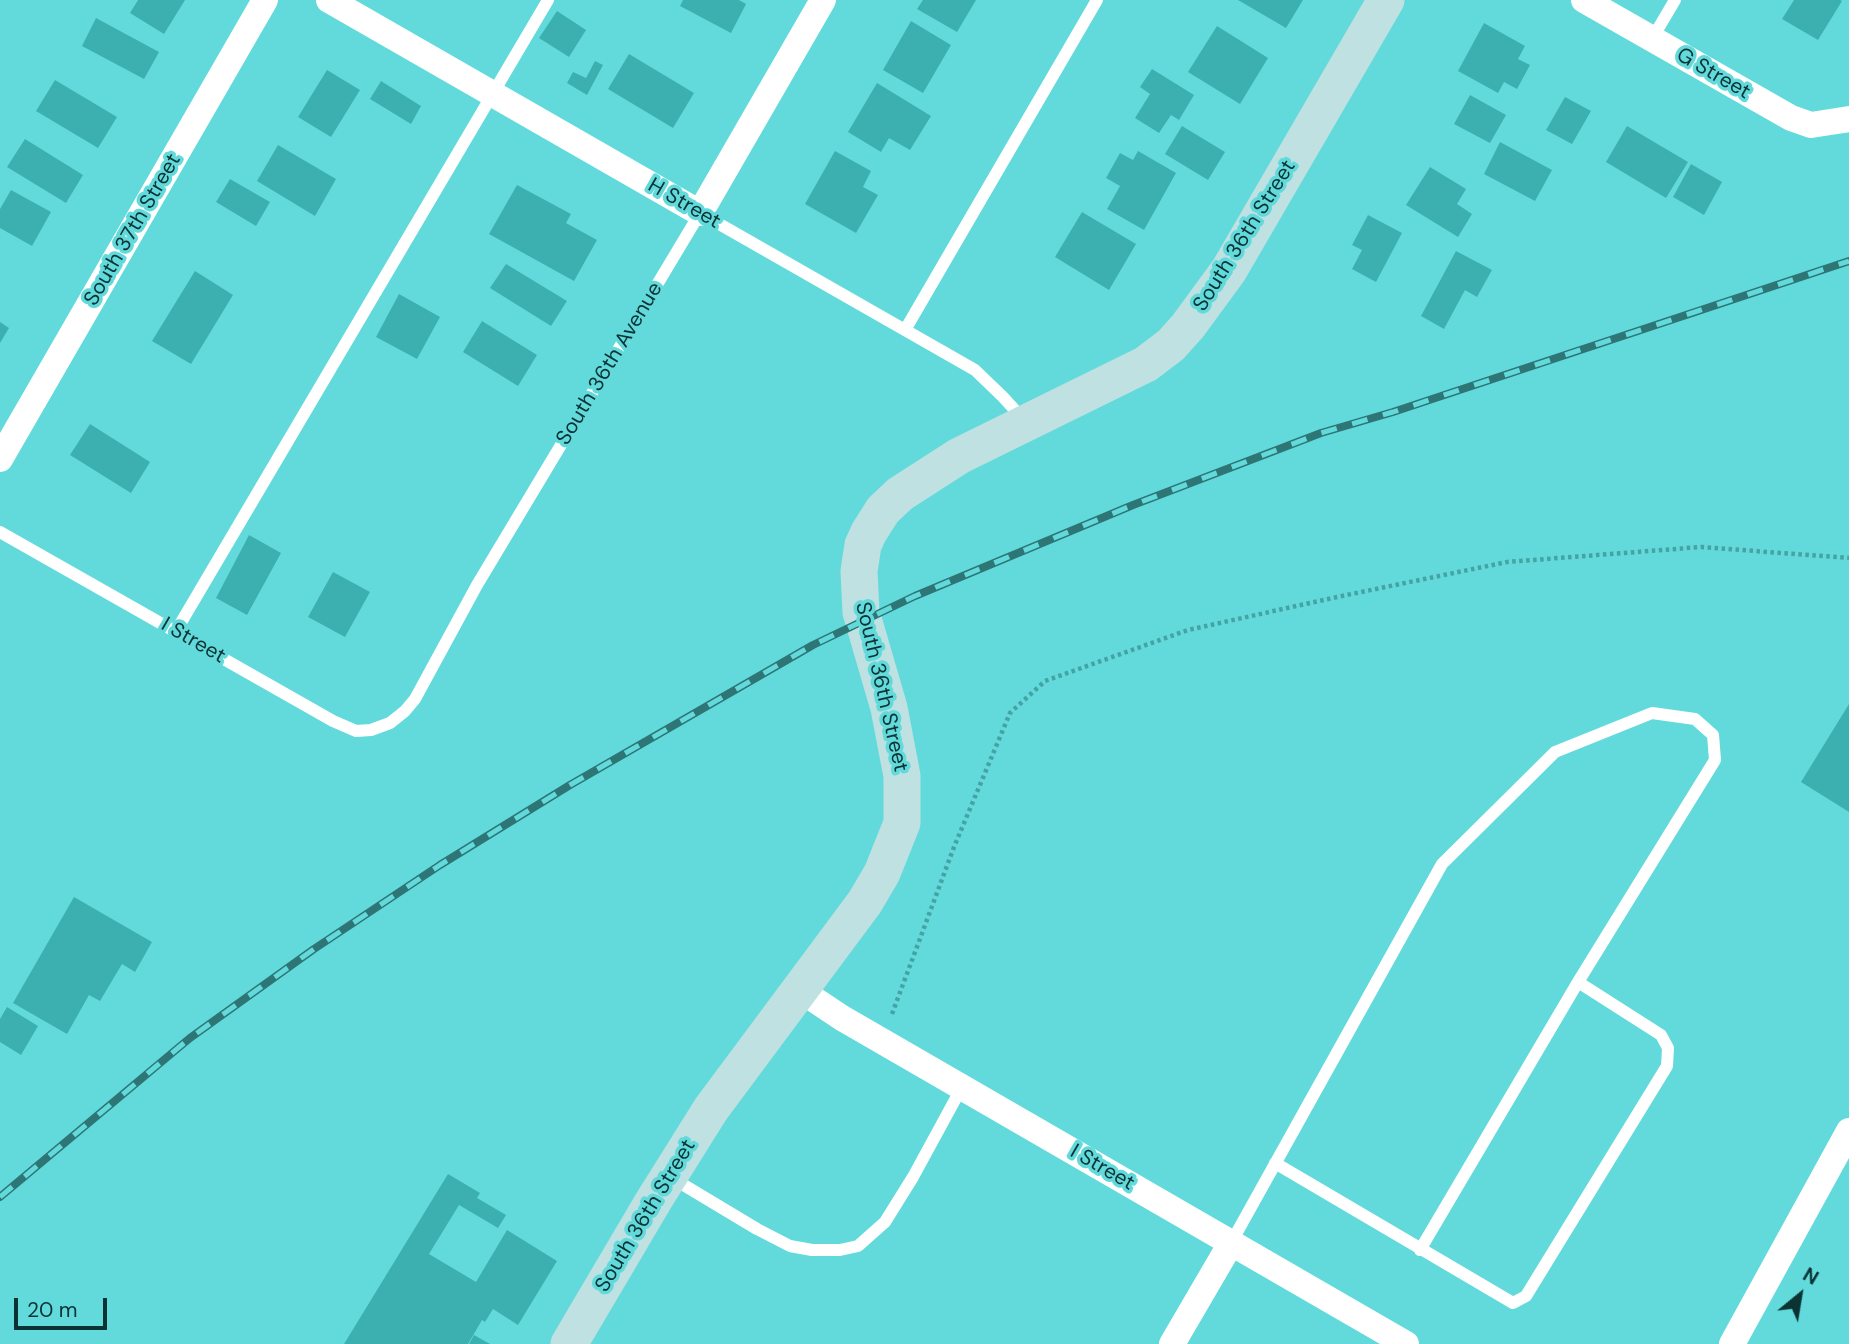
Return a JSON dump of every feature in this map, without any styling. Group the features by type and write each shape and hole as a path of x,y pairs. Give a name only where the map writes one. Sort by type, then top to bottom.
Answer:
{"street":[{"name":"South 37th Street","path":"0,459 265,0"},
{"name":"H Street","path":"329,0 700,213"},
{"name":"South 36th Avenue","path":"700,213 823,0"},
{"name":"South 36th Street","path":"569,1344 668,1176 711,1109 865,902 882,873 902,823 902,776 889,708 861,612 859,570 863,545 883,510 900,494 960,456 1146,364 1171,345 1229,270 1386,0"},
{"name":"G Street","path":"1584,0 1791,118 1811,125 1849,119"},
{"name":"I Street","path":"800,990 883,1041 1406,1344"},
{"path":"1732,1344 1849,1132"},
{"path":"1172,1344 1231,1243"}],"lane":[{"path":"176,631 548,0"},
{"path":"905,330 1097,0"},
{"path":"1653,39 1675,0"},
{"name":"H Street","path":"700,213 975,370 1027,423"},
{"name":"South 36th Avenue","path":"390,723 415,699 477,585 700,213"},
{"name":"I Street","path":"0,532 332,721 356,731 371,730 390,723"},
{"path":"1231,1243 1442,864 1555,752 1652,713 1695,719 1713,735 1715,760 1578,982 1420,1250"},
{"path":"1275,1163 1513,1303 1526,1296 1667,1066 1668,1048 1661,1035 1578,982"},
{"path":"668,1176 789,1246 812,1250 840,1250 858,1246 885,1222 914,1177 962,1087"}],"path":[{"path":"883,1041 954,847 1010,713 1045,681 1188,630 1507,562 1701,547 1849,558"}],"building":[{"path":"138,0 185,0 164,34 130,13"},
{"path":"683,0 739,0 746,4 731,33 680,6"},
{"path":"923,0 976,0 957,32 917,9"},
{"path":"1238,0 1303,0 1286,28"},
{"path":"1794,0 1842,1 1818,40 1782,19"},
{"path":"557,11 586,30 569,57 539,38"},
{"path":"96,18 159,52 144,79 82,46"},
{"path":"911,21 951,45 923,93 883,70"},
{"path":"1484,23 1525,46 1518,59 1530,65 1517,89 1504,82 1498,93 1458,71"},
{"path":"1217,26 1268,58 1240,104 1188,72"},
{"path":"629,54 694,93 673,128 608,89"},
{"path":"595,61 603,65 587,95 567,83 573,72 586,78"},
{"path":"1152,69 1194,95 1179,120 1171,115 1159,133 1135,118 1150,94 1140,87"},
{"path":"327,70 360,90 331,137 298,117"},
{"path":"55,80 117,117 98,148 36,111"},
{"path":"381,81 421,106 411,124 370,99"},
{"path":"877,83 931,116 910,150 889,138 881,152 848,132"},
{"path":"1470,95 1506,115 1490,143 1454,124"},
{"path":"1565,97 1591,111 1572,144 1546,130"},
{"path":"1182,126 1225,152 1208,180 1165,154"},
{"path":"1627,126 1688,162 1666,198 1606,162"},
{"path":"25,139 83,175 66,203 7,167"},
{"path":"1500,142 1552,170 1535,201 1484,174"},
{"path":"278,145 336,179 315,216 257,181"},
{"path":"835,151 871,171 863,187 878,195 856,233 805,204"},
{"path":"1138,151 1176,173 1144,230 1107,209 1120,186 1106,178 1120,153 1133,160"},
{"path":"1691,164 1722,182 1704,215 1673,197"},
{"path":"1430,167 1466,189 1457,204 1472,214 1458,237 1406,205"},
{"path":"230,179 270,202 256,226 216,202"},
{"path":"517,185 571,214 566,223 597,240 574,281 489,234"},
{"path":"11,190 51,212 32,246 0,228 0,209"},
{"path":"1082,212 1136,244 1109,290 1055,257"},
{"path":"1368,215 1402,233 1376,282 1352,269 1362,250 1352,245"},
{"path":"1456,251 1492,270 1477,297 1465,290 1444,329 1421,316"},
{"path":"506,264 567,301 551,326 490,288"},
{"path":"195,271 233,295 191,364 152,341"},
{"path":"399,294 440,317 417,359 376,337"},
{"path":"482,321 537,355 518,386 463,352"},
{"path":"0,322 9,328 0,343"},
{"path":"90,424 150,462 131,493 70,455"},
{"path":"249,535 281,553 247,615 216,598"},
{"path":"333,572 370,592 345,637 308,617"},
{"path":"1849,704 1849,812 1801,782"},
{"path":"74,897 152,942 135,972 122,964 100,1001 89,995 67,1034 13,1003"},
{"path":"7,1007 38,1026 21,1055 0,1042 0,1019"},
{"path":"448,1174 480,1193 477,1198 506,1215 498,1228 459,1205 429,1254 476,1282 507,1230 557,1261 518,1325 493,1309 485,1322 482,1320 468,1344 344,1344"},
{"path":"474,1335 490,1344 469,1344"}],"railway":[{"path":"0,1197 190,1038 314,949 440,865 570,785 813,645 915,596 1133,505 1321,433 1393,412 1849,261"}]}
